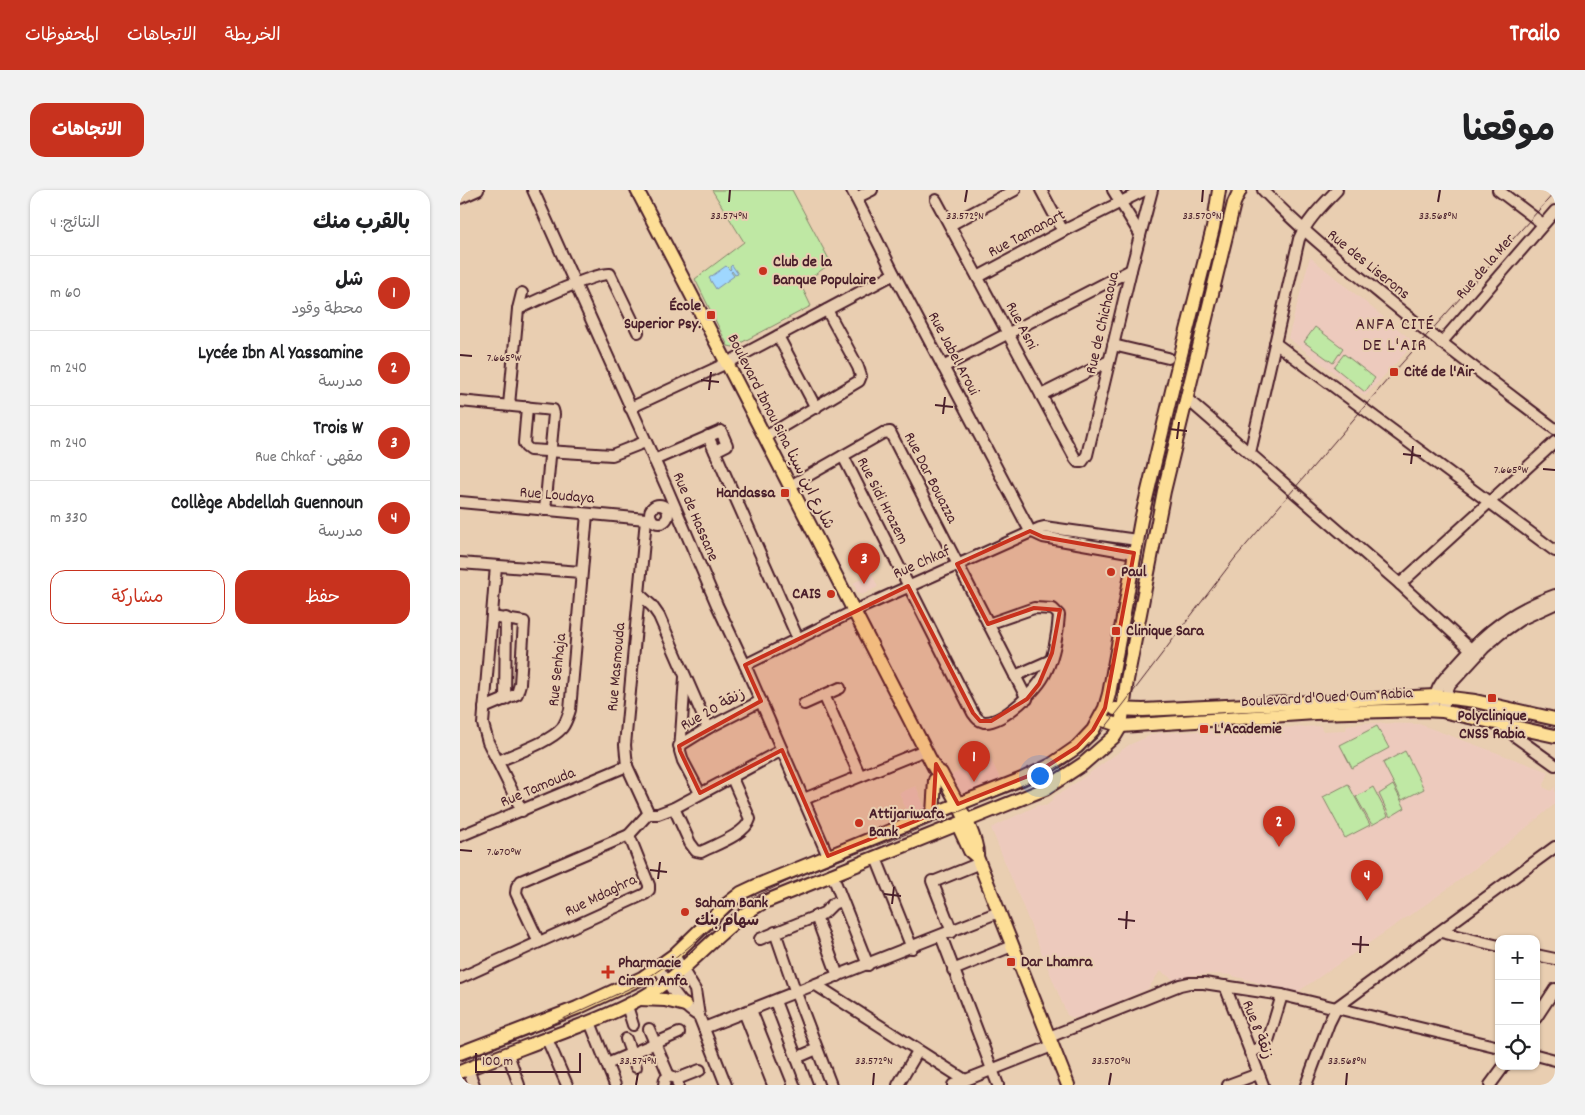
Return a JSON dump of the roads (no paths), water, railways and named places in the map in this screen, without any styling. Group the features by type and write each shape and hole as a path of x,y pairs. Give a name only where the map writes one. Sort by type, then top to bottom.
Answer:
{"main road":[{"name":"Boulevard Ibnou Sina شارع ابن سينا","path":"637,190 925,750 935,774 941,773 961,822 978,847 978,860 1066,1084"},
{"path":"464,1071 590,1022 640,999 684,969 744,914 775,897 876,858 1054,784 1083,764 1115,736 1121,726 1152,544 1234,203 1240,190"},
{"path":"460,1054 577,1008 629,985 658,968 674,955 717,913 742,893 768,880 1022,779 1051,765 1077,747 1093,730 1102,714 1109,694 1134,553 1221,193"},
{"name":"Boulevard d'Oued Oum Rabia","path":"1102,714 1123,710 1440,697 1475,701 1555,719"},
{"name":"Boulevard d'Oued Oum Rabia","path":"1102,714 1121,726 1315,713 1437,710 1555,736"},
{"path":"933,814 935,774"},
{"path":"640,999 665,1000 685,1005"}],"street":[{"path":"460,198 478,190"},
{"name":"Rue de Hassane","path":"535,190 654,460 671,509 746,665 828,856"},
{"path":"854,194 872,190"},
{"path":"950,225 1015,190"},
{"path":"1041,190 1064,231"},
{"path":"1113,190 1140,234"},
{"name":"Rue Tamanart","path":"978,277 1144,190"},
{"name":"Rue de Chichaoua","path":"1082,462 1087,455 1152,190"},
{"name":"Rue des Liserons","path":"1263,190 1303,230 1441,343 1555,429"},
{"path":"1250,453 1303,230 1337,190"},
{"path":"1498,190 1544,224"},
{"name":"Rue Jabel Aroui","path":"854,194 894,274 1030,531"},
{"name":"Rue Asni","path":"936,200 1075,458 1078,462 1082,462"},
{"name":"Rue de la Mer","path":"1441,343 1555,211"},
{"path":"943,367 1131,270"},
{"path":"518,308 576,284 604,274 610,274 638,332"},
{"path":"630,408 727,363 894,274"},
{"path":"509,405 518,308 522,293"},
{"path":"765,437 856,384 861,376 827,310"},
{"path":"778,336 816,408"},
{"path":"1275,343 1555,551"},
{"path":"1113,345 1168,358"},
{"path":"1041,395 1109,361"},
{"path":"1186,398 1400,584 1474,652"},
{"path":"460,401 552,410 554,414 544,510"},
{"path":"527,407 524,443 526,448 530,450 612,455 646,442"},
{"path":"654,460 711,443 727,445 720,431 711,443"},
{"name":"Rue Dar Bouazza","path":"842,456 883,433 890,432 1027,699"},
{"path":"1400,584 1555,442"},
{"path":"711,443 798,639"},
{"path":"790,486 842,456"},
{"name":"Rue Sidi Hrazem","path":"842,456 976,718 983,722 991,721 1027,699"},
{"name":"Rue Loudaya","path":"460,502 648,518"},
{"path":"648,518 651,510 657,506 671,509"},
{"name":"Rue Senhaja","path":"498,762 551,737 562,728 567,720 572,696 587,514"},
{"name":"Rue Masmouda","path":"648,518 625,746 627,766 649,814"},
{"name":"Rue Chkaf","path":"746,665 854,611 1044,526 1137,540"},
{"path":"1030,531 1043,537 1134,553"},
{"path":"460,563 581,572"},
{"path":"496,566 483,724 484,732 522,811"},
{"path":"639,594 659,616 708,728"},
{"path":"1437,710 1440,697 1450,686 1485,634 1504,619 1527,606 1555,595"},
{"path":"1474,652 1509,626 1555,604"},
{"path":"988,624 1034,608 1041,607 1056,610 1059,617 1047,671 1027,699"},
{"path":"484,708 519,692 524,622 521,620 492,617"},
{"path":"505,700 506,618"},
{"path":"1015,676 1049,662"},
{"path":"685,675 679,746 683,761 700,793"},
{"path":"804,704 840,688"},
{"path":"824,696 860,776"},
{"name":"Rue 20 زنقة","path":"679,746 708,728 761,700"},
{"path":"1504,725 1516,737 1555,765"},
{"path":"539,942 516,893 519,883 629,835 644,816 658,814 674,808 782,750"},
{"path":"804,799 925,750"},
{"name":"Rue Tamouda","path":"460,836 627,766"},
{"path":"674,808 690,844 696,851 701,852 742,831 749,824 750,819 732,778"},
{"name":"Rue Mdaghra","path":"460,978 647,893 649,885 629,835"},
{"path":"1306,1085 1329,1022 1337,1007 1555,847"},
{"path":"876,858 912,948"},
{"path":"952,932 933,882 978,860"},
{"path":"832,874 868,965"},
{"path":"760,939 824,913 833,904 842,901"},
{"path":"704,1028 912,948 999,912"},
{"path":"816,916 838,976"},
{"path":"775,932 831,1085"},
{"path":"1441,932 1495,945"},
{"path":"941,936 998,1085"},
{"path":"953,970 1012,946"},
{"path":"674,955 695,990 699,1016 726,1085"},
{"path":"1540,956 1555,959"},
{"path":"658,968 685,1005 699,1016"},
{"path":"953,1085 992,1070 1050,1042 1180,985 1195,983 1282,995 1495,1046"},
{"path":"816,985 965,1080"},
{"name":"Rue 8 زنقة","path":"1225,986 1263,1085"},
{"path":"1540,1012 1555,989"},
{"path":"1357,992 1360,1013"},
{"path":"1250,1053 1268,1041 1282,995"},
{"path":"775,1001 808,1085"},
{"path":"626,1006 633,1025"},
{"path":"747,1011 773,1085"},
{"path":"747,1011 781,1085"},
{"path":"590,1022 615,1085"},
{"path":"649,1029 669,1082 700,1070"},
{"path":"607,1064 679,1034"},
{"path":"547,1039 567,1085"},
{"path":"626,1039 636,1067"},
{"path":"796,1058 817,1049"},
{"path":"898,1085 918,1051"},
{"path":"508,1054 519,1085"},
{"path":"1540,1056 1555,1060"},
{"path":"1490,1085 1501,1070"},
{"path":"464,1071 474,1085"},
{"path":"1228,1085 1258,1074"}],"water":[{"path":"732,265 738,274 735,275 732,271 734,276 716,289 709,278 726,266 730,270"}],"tram line":[{"path":"460,1062 528,1035 637,985 671,962 738,905 794,878 904,835 1039,778 1076,756 1097,738 1235,558 1394,372 1555,192"}],"place":[{"name":"Club de la Banque Populaire","path":"763,271"},
{"name":"École Superior Psy.","path":"711,315"},
{"name":"Cité de l'Air","path":"1394,372"},
{"name":"Handassa","path":"785,493"},
{"name":"Paul","path":"1111,572"},
{"name":"Trois W","path":"864,584"},
{"name":"CAIS","path":"831,594"},
{"name":"Clinique Sara","path":"1116,631"},
{"name":"Polyclinique CNSS Rabia","path":"1492,698"},
{"name":"L'Academie","path":"1204,729"},
{"name":"شل","path":"974,782"},
{"name":"Attijariwafa Bank","path":"859,823"},
{"name":"Lycée Ibn Al Yassamine","path":"1279,847"},
{"name":"Collège Abdellah Guennoun","path":"1367,901"},
{"name":"Saham Bank سهام بنك","path":"685,912"},
{"name":"Dar Lhamra","path":"1011,962"},
{"name":"Pharmacie Cinem Anfa","path":"608,972"}],"district":[{"name":"ANFA CITÉ DE L'AIR","path":"1395,335"}]}
